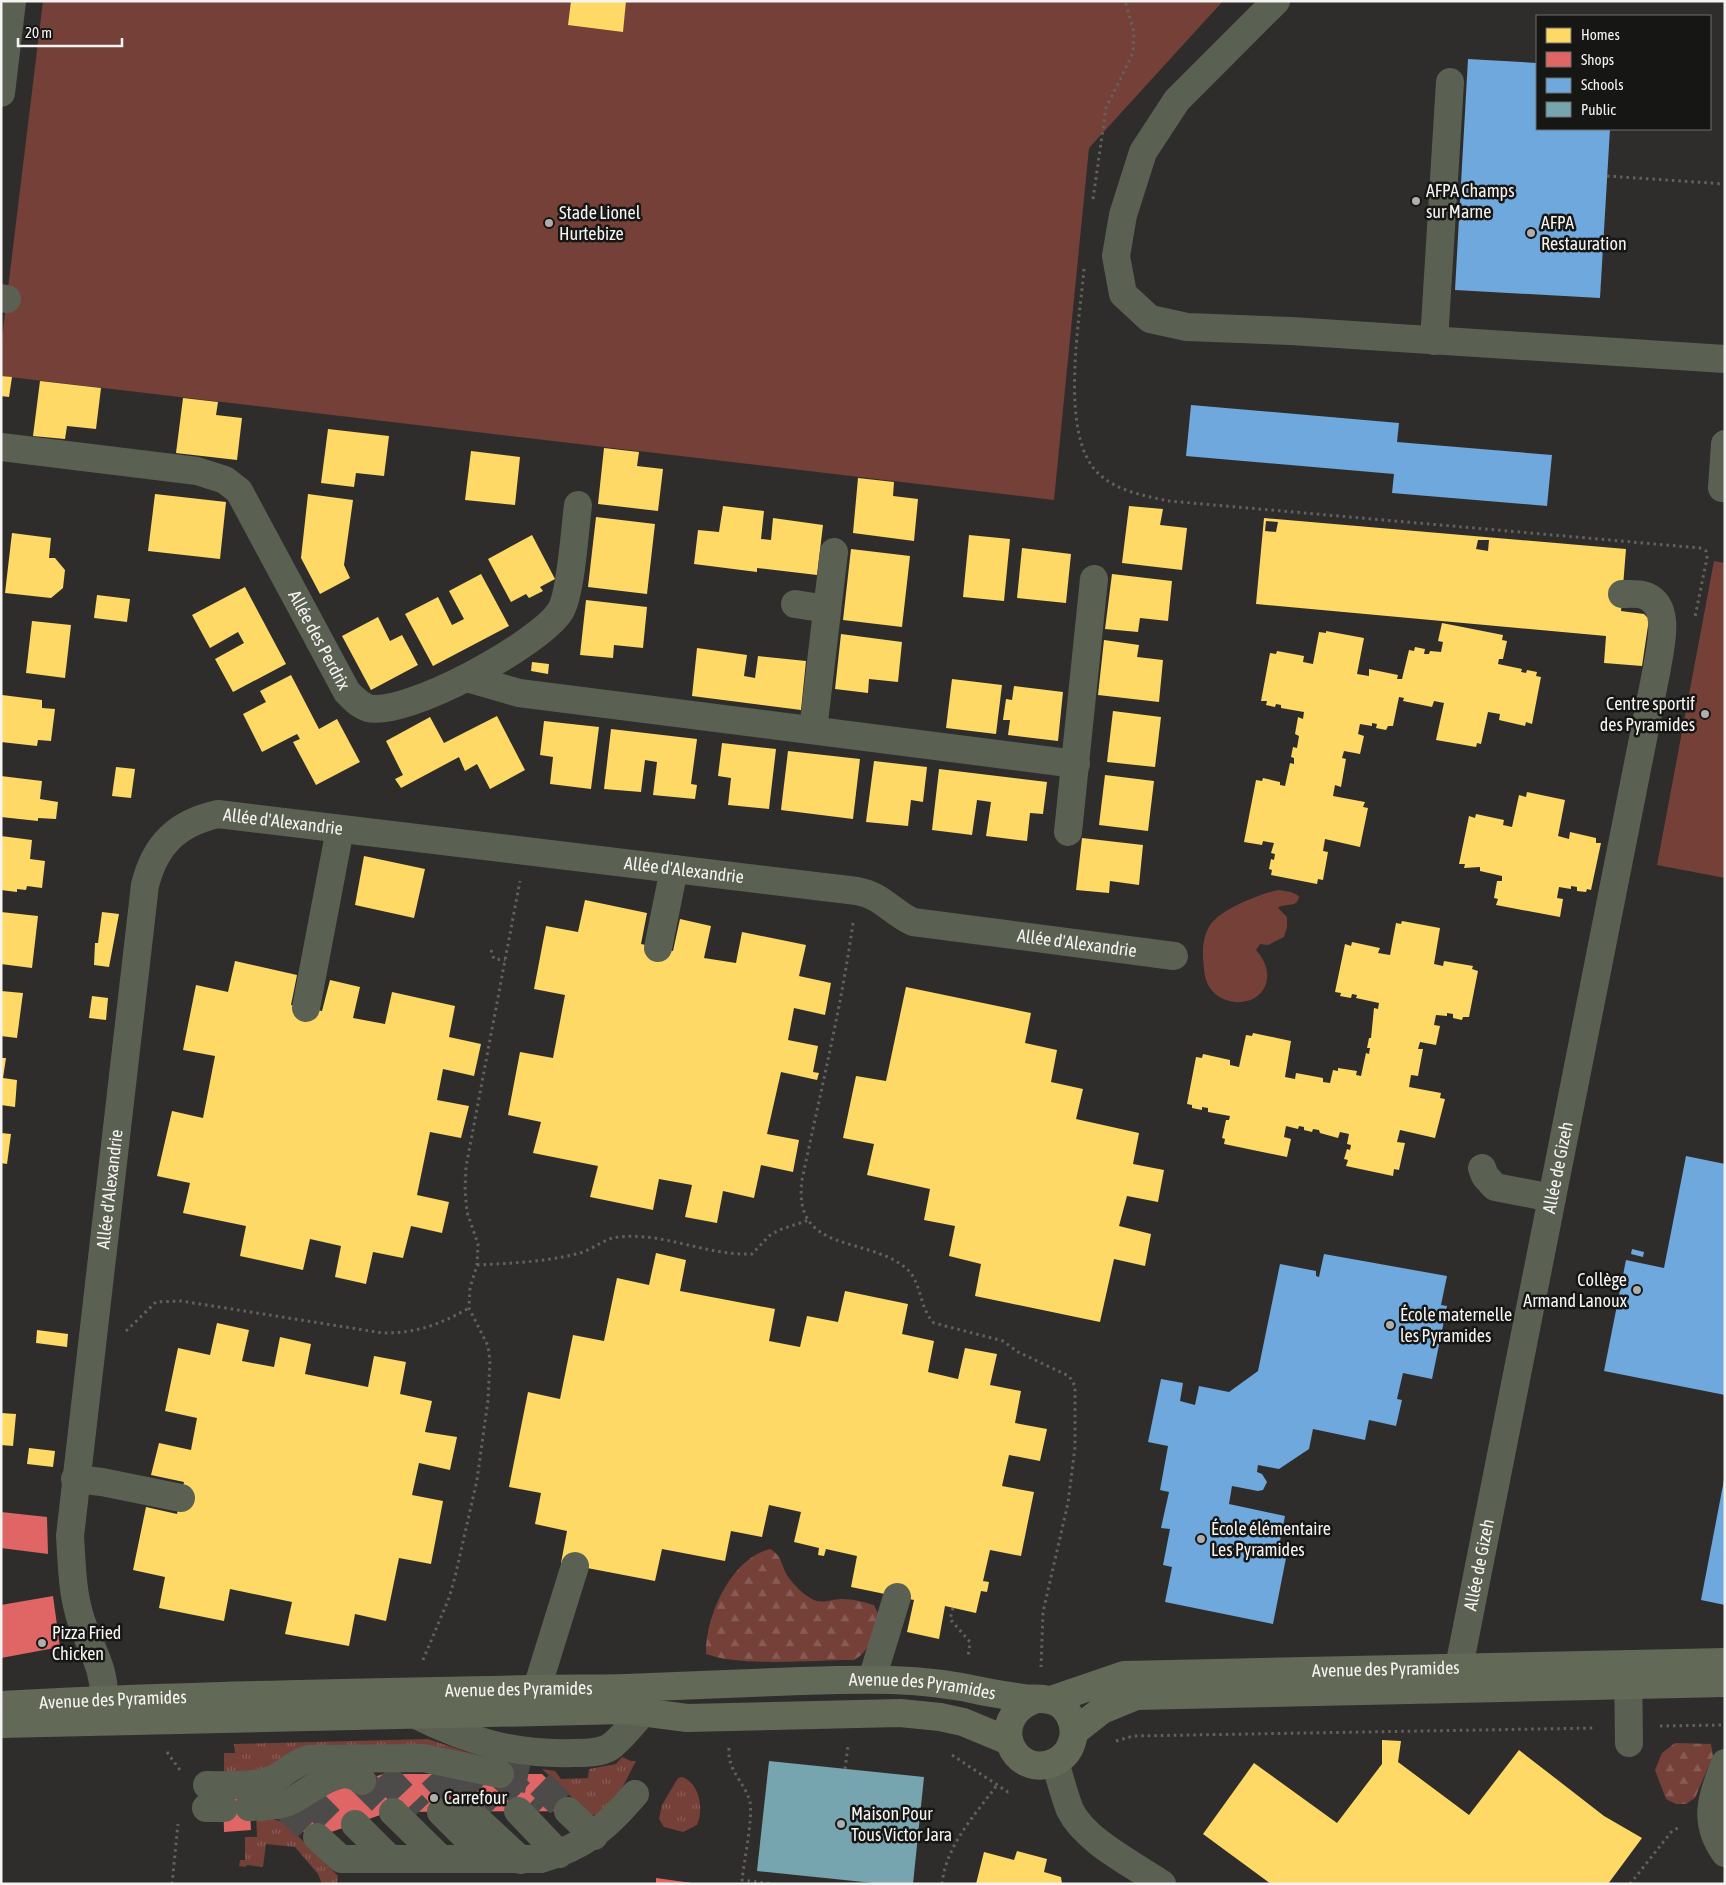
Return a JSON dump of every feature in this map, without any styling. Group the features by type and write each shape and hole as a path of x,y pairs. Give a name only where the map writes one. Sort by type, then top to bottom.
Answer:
{"main road":[{"name":"Avenue des Pyramides","path":"1055,1762 1069,1750 1074,1732 1102,1710 1136,1696 1628,1675 1725,1662"},
{"name":"Avenue des Pyramides","path":"1,1724 645,1711 668,1717 687,1718 900,1714 940,1717 963,1722 1009,1741 1010,1719 1024,1704 1124,1675 1458,1667 1628,1675 1725,1683"},
{"name":"Avenue des Pyramides","path":"1,1705 104,1700 537,1688 624,1688 872,1679 919,1680 1043,1700"},
{"path":"1043,1700 1062,1705 1068,1712 1074,1732"},
{"path":"1009,1741 1013,1751 1022,1760 1032,1764 1044,1765 1055,1762"}],"street":[{"path":"1,93 12,1"},
{"path":"1276,1 1178,100 1143,152 1123,215 1116,256 1123,294 1150,318 1188,327 1725,359"},
{"path":"1434,341 1450,82"},
{"path":"1722,488 1725,444"},
{"name":"Allée des Perdrix","path":"1,447 197,471 225,480 239,491 347,692 357,703 369,708 382,709 404,703 467,678 533,638 551,624 562,609 567,587 578,505"},
{"path":"813,730 834,552"},
{"path":"1068,832 1094,579"},
{"name":"Allée de Gizeh","path":"1458,1667 1552,1198 1576,1116 1657,668 1662,635 1658,608 1645,595 1622,594"},
{"path":"795,604 827,608"},
{"path":"467,678 519,693 1076,764"},
{"name":"Allée d'Alexandrie","path":"104,1700 104,1675 82,1623 74,1593 70,1536 75,1479 146,885 151,864 162,846 186,825 218,814 857,892 872,895 884,901 904,918 913,922 1174,956"},
{"path":"306,1008 340,829"},
{"path":"658,948 674,869"},
{"path":"1482,1168 1485,1176 1495,1187 1552,1198"},
{"path":"75,1479 102,1482 181,1498"},
{"path":"537,1688 575,1566"},
{"path":"872,1679 897,1597"},
{"path":"1628,1675 1629,1743"},
{"path":"416,1715 452,1733 495,1746 540,1754 589,1753 610,1747 645,1711"},
{"path":"309,1759 380,1779 222,1802 258,1784 273,1780 296,1763 309,1759"},
{"path":"1055,1762 1071,1810 1081,1826 1093,1838 1162,1884"},
{"path":"1725,1763 1715,1790 1710,1812 1713,1834 1725,1853"},
{"path":"377,1820 341,1859 453,1859 558,1851 612,1821 635,1794"},
{"path":"558,1851 504,1811 558,1851"},
{"path":"558,1851 568,1811"},
{"path":"377,1820 453,1859"},
{"path":"377,1820 453,1859"},
{"path":"377,1820 379,1859"}],"path":[{"path":"1092,202 1106,108 1133,53 1134,32 1124,1"},
{"path":"1607,176 1725,184"},
{"path":"1085,259 1074,386 1076,426 1090,462 1098,474 1118,486 1169,501 1700,548 1706,551 1707,558 1694,626"},
{"path":"422,1664 449,1598 455,1577 477,1480 488,1400 490,1360 488,1346 469,1308 470,1288 477,1266 478,1244 467,1212 466,1167 526,852"},
{"path":"857,892 844,986 831,1038 802,1180 801,1204 809,1220 827,1236 841,1243 872,1252 907,1269 913,1277 926,1315 934,1323 1002,1341 1018,1352 1068,1376 1075,1386 1075,1447 1068,1502 1043,1612 1041,1667"},
{"path":"491,950 494,959 505,960"},
{"path":"477,1266 546,1261 583,1252 606,1239 619,1236 670,1240 725,1253 752,1254 769,1236 779,1230 809,1220"},
{"path":"122,1336 156,1302 181,1301 383,1334 408,1333 441,1323 469,1308"},
{"path":"952,1608 950,1619 970,1642"},
{"path":"845,1769 848,1743"},
{"path":"730,1746 730,1766 746,1792 750,1806 742,1880 773,1884"},
{"path":"942,1884 947,1861 954,1845 997,1785"},
{"path":"1630,1884 1672,1831 1710,1812"}],"green space":[{"name":"Stade Lionel Hurtebize","path":"43,1 1223,1 1089,148 1054,500 1,376 1,346"},
{"name":"Centre sportif des Pyramides","path":"1714,561 1725,563 1725,878 1657,865"},
{"path":"1279,890 1291,892 1299,896 1296,903 1278,908 1287,917 1284,937 1268,945 1260,944 1256,950 1266,966 1267,979 1262,992 1255,998 1239,1002 1231,1001 1215,994 1207,981 1203,958 1205,937 1212,922 1243,902"},
{"path":"770,1549 780,1558 791,1581 812,1599 824,1601 847,1599 874,1605 878,1614 873,1634 868,1646 860,1656 854,1660 758,1662 721,1658 706,1654 710,1623 723,1591 732,1576 743,1564 756,1555"},
{"path":"428,1739 494,1761 264,1771 224,1776 224,1753 235,1753 234,1744"},
{"path":"1675,1743 1711,1744 1713,1756 1695,1798 1686,1804 1676,1804 1666,1799 1655,1770 1662,1753"},
{"path":"622,1757 636,1761 620,1792 597,1816 589,1814 542,1769 555,1771 561,1779 588,1778 589,1769 616,1764"},
{"path":"682,1777 688,1780 697,1791 700,1805 697,1825 683,1832 664,1827 659,1819 662,1805 678,1778"},
{"path":"256,1815 284,1822 338,1876 337,1884 322,1884 318,1874 295,1847 266,1844 263,1867 239,1866 240,1860 245,1860 245,1837 257,1837"}],"building: Homes":[{"path":"571,1 626,1 623,32 568,25"},
{"path":"1,376 12,377 9,397 1,396"},
{"path":"40,381 101,388 96,429 67,426 65,439 33,436"},
{"path":"183,398 218,402 216,415 242,418 237,460 176,453"},
{"path":"328,429 389,436 384,476 356,473 354,487 321,483"},
{"path":"604,448 639,452 637,466 663,469 658,511 598,504"},
{"path":"471,451 520,457 515,505 465,500"},
{"path":"858,478 894,482 893,496 918,499 914,541 853,533"},
{"path":"155,494 226,502 220,559 148,551"},
{"path":"308,494 353,500 344,565 350,578 320,594 301,558"},
{"path":"723,506 764,511 761,539 771,540 773,518 823,525 817,575 757,568 757,572 694,564 698,530 719,532"},
{"path":"1129,506 1163,509 1160,525 1187,528 1182,570 1122,563"},
{"path":"596,517 655,524 647,594 588,587"},
{"path":"1264,518 1626,549 1621,611 1644,614 1649,619 1642,666 1604,663 1606,636 1256,604","holes":["1266,521 1278,522 1276,532 1265,531","1478,540 1489,540 1488,551 1476,549"]},
{"path":"12,533 51,538 49,558 55,558 65,570 63,588 51,598 5,593"},
{"path":"532,535 555,579 540,587 543,591 529,598 526,594 511,602 488,559"},
{"path":"969,535 1010,539 1004,601 963,597"},
{"path":"1022,548 1071,554 1066,603 1017,598"},
{"path":"851,549 910,556 902,627 843,620"},
{"path":"481,574 509,626 433,666 405,614 438,597 452,625 464,619 449,591"},
{"path":"1112,574 1172,581 1168,621 1140,618 1138,632 1105,629"},
{"path":"245,587 286,664 233,692 215,659 244,643 238,632 210,648 192,615"},
{"path":"97,595 130,599 127,622 94,618"},
{"path":"586,600 647,607 643,648 614,645 613,658 580,655"},
{"path":"378,617 390,641 402,635 418,665 371,690 342,636"},
{"path":"32,621 71,625 65,678 26,673"},
{"path":"1442,623 1503,635 1502,640 1507,641 1503,659 1499,659 1498,664 1522,669 1521,672 1526,673 1527,670 1537,672 1536,676 1541,677 1532,724 1526,722 1525,726 1499,720 1500,714 1488,712 1481,744 1477,743 1476,747 1436,740 1444,703 1434,701 1432,707 1403,701 1404,698 1399,697 1393,726 1388,726 1386,730 1376,728 1377,724 1372,723 1372,726 1360,724 1358,734 1364,736 1360,754 1344,751 1342,758 1346,759 1341,787 1335,785 1333,796 1365,802 1363,807 1368,808 1360,847 1325,839 1323,851 1328,852 1323,880 1318,879 1317,884 1271,875 1272,870 1269,869 1271,859 1274,860 1275,854 1271,853 1274,843 1263,841 1262,845 1244,842 1256,780 1262,781 1263,778 1280,782 1280,785 1285,786 1290,763 1294,764 1294,758 1291,757 1293,747 1297,748 1299,736 1295,734 1298,717 1303,719 1304,712 1281,708 1281,705 1276,704 1275,707 1266,705 1267,701 1261,701 1270,653 1276,654 1277,651 1304,656 1303,662 1313,664 1319,632 1326,633 1326,631 1364,638 1357,674 1369,676 1369,669 1398,675 1397,679 1402,679 1409,650 1414,651 1415,647 1425,649 1424,654 1429,654 1430,651 1441,652 1443,642 1438,641"},
{"path":"841,634 902,642 898,682 869,679 868,693 835,689"},
{"path":"1104,640 1139,645 1137,657 1163,660 1159,702 1098,695"},
{"path":"697,648 747,655 744,676 755,678 758,656 806,661 801,710 692,696"},
{"path":"532,662 549,664 548,674 531,671"},
{"path":"291,675 319,729 337,719 360,762 316,785 293,742 300,739 297,734 262,752 243,714 266,702 260,691"},
{"path":"952,679 1002,685 996,734 946,728"},
{"path":"1014,686 1063,692 1058,741 1008,735 1010,720 1003,720 1006,699 1012,700"},
{"path":"2,695 42,700 42,708 55,709 51,741 38,740 37,746 1,742"},
{"path":"1113,711 1161,717 1155,767 1107,762"},
{"path":"497,716 525,770 490,789 477,764 465,771 459,757 401,788 395,779 403,775 386,741 430,717 444,743"},
{"path":"544,721 599,727 591,789 550,784 553,757 540,755"},
{"path":"611,729 697,739 691,784 697,785 695,799 653,795 657,762 645,760 641,792 604,789"},
{"path":"722,743 776,749 769,809 728,805 731,778 718,776"},
{"path":"788,751 860,759 853,819 781,810"},
{"path":"874,761 927,767 923,802 911,800 908,826 866,822"},
{"path":"116,767 135,769 131,798 112,796"},
{"path":"939,769 1047,782 1043,814 1030,813 1027,841 986,836 991,802 977,800 972,835 932,830"},
{"path":"1105,775 1154,781 1148,831 1099,825"},
{"path":"1,776 42,781 40,799 58,802 56,819 38,818 38,821 1,817"},
{"path":"1527,792 1565,800 1558,836 1569,839 1570,832 1596,838 1596,843 1601,843 1591,890 1587,889 1586,892 1577,891 1577,887 1571,886 1571,889 1559,887 1557,898 1563,899 1560,917 1496,905 1498,899 1494,898 1497,881 1502,881 1502,876 1480,871 1480,867 1464,868 1465,864 1459,864 1469,816 1475,818 1476,814 1504,820 1503,825 1512,827 1519,795 1526,797"},
{"path":"1,836 32,840 30,859 45,861 42,888 27,886 26,890 17,889 17,892 1,890"},
{"path":"1082,838 1143,845 1139,885 1110,881 1109,893 1076,890"},
{"path":"364,856 425,869 414,918 355,905"},
{"path":"585,900 647,913 641,944 673,951 680,919 711,926 704,958 736,963 742,932 806,945 799,976 831,983 825,1015 794,1008 788,1040 818,1046 813,1072 819,1073 817,1080 781,1072 767,1134 799,1140 793,1172 761,1165 754,1198 723,1191 717,1223 685,1217 692,1185 659,1179 653,1210 590,1197 598,1166 533,1153 541,1122 508,1115 520,1052 553,1058 565,995 534,989 546,926 578,932"},
{"path":"1,912 38,916 32,968 1,964"},
{"path":"102,912 119,914 109,967 94,965 95,943 98,943"},
{"path":"1402,921 1440,928 1434,964 1443,966 1444,961 1473,966 1472,969 1478,971 1469,1017 1463,1017 1462,1020 1453,1018 1453,1014 1447,1013 1447,1016 1436,1015 1434,1025 1440,1026 1436,1045 1420,1042 1418,1049 1423,1049 1418,1076 1411,1075 1409,1087 1441,1093 1440,1098 1445,1099 1435,1138 1400,1130 1397,1142 1405,1143 1399,1170 1394,1169 1393,1176 1346,1166 1348,1160 1344,1159 1347,1149 1350,1150 1351,1145 1347,1144 1349,1134 1340,1132 1338,1138 1320,1133 1319,1130 1313,1129 1312,1132 1304,1130 1304,1127 1299,1126 1298,1129 1286,1126 1284,1137 1291,1139 1287,1157 1224,1144 1225,1139 1222,1138 1226,1120 1229,1120 1230,1116 1208,1112 1208,1108 1202,1107 1202,1110 1192,1108 1192,1105 1187,1104 1196,1057 1202,1058 1203,1054 1230,1060 1230,1065 1239,1067 1246,1035 1252,1036 1253,1033 1291,1041 1285,1077 1295,1079 1296,1073 1323,1078 1323,1082 1330,1083 1333,1070 1338,1071 1338,1068 1357,1071 1356,1075 1361,1076 1366,1053 1369,1054 1370,1048 1367,1048 1369,1038 1371,1038 1374,1008 1378,1009 1379,1003 1356,998 1357,995 1352,994 1351,998 1340,996 1341,993 1335,992 1345,944 1351,946 1352,942 1380,948 1378,953 1390,955 1396,923 1401,924"},
{"path":"235,961 297,975 291,1005 322,1011 330,980 360,987 353,1018 385,1024 392,992 455,1006 449,1037 481,1044 474,1076 443,1069 437,1100 469,1106 461,1138 430,1132 417,1195 449,1202 442,1233 411,1226 403,1258 373,1252 366,1284 335,1277 341,1246 310,1239 303,1270 240,1256 246,1226 183,1213 190,1183 157,1176 172,1111 203,1118 215,1056 183,1050 196,985 228,992"},
{"path":"906,987 1031,1013 1025,1043 1057,1050 1051,1082 1083,1089 1076,1119 1139,1133 1133,1164 1164,1170 1158,1202 1127,1196 1119,1226 1151,1234 1145,1266 1114,1259 1100,1322 975,1296 981,1264 949,1256 955,1226 924,1220 930,1189 867,1175 874,1144 843,1138 856,1076 886,1081"},
{"path":"1,991 23,993 17,1038 1,1036"},
{"path":"92,996 108,998 106,1020 89,1018"},
{"path":"1,1058 6,1058 3,1078 17,1080 15,1107 1,1105"},
{"path":"1,1133 11,1134 7,1164 1,1163"},
{"path":"656,1253 686,1260 680,1291 775,1309 769,1341 800,1347 807,1316 838,1322 845,1291 908,1304 902,1334 934,1341 928,1372 958,1379 965,1348 997,1354 990,1385 1021,1391 1015,1423 1047,1429 1040,1461 1009,1455 1002,1486 1034,1492 1021,1556 990,1550 983,1581 989,1582 987,1592 981,1591 976,1613 945,1606 939,1639 907,1632 914,1600 851,1587 857,1556 826,1549 824,1556 818,1555 819,1548 794,1542 801,1512 769,1505 762,1537 731,1531 725,1561 662,1549 655,1581 561,1563 567,1531 535,1524 541,1493 509,1487 528,1392 560,1399 573,1335 604,1341 617,1278 649,1285"},
{"path":"217,1323 249,1330 242,1361 274,1367 280,1337 311,1344 305,1374 368,1387 374,1356 406,1362 400,1394 432,1401 425,1432 457,1437 450,1470 419,1463 412,1495 443,1501 431,1564 399,1558 386,1621 355,1614 349,1646 285,1634 292,1602 230,1589 224,1621 159,1608 165,1577 133,1570 146,1507 177,1514 184,1482 151,1475 159,1443 191,1450 197,1418 165,1411 178,1348 210,1355"},
{"path":"37,1330 68,1334 67,1347 36,1343"},
{"path":"1,1413 16,1414 13,1446 1,1445"},
{"path":"29,1448 55,1451 53,1467 27,1464"},
{"path":"1382,1740 1401,1741 1398,1762 1469,1815 1519,1750 1604,1816 1642,1838 1608,1884 1271,1884 1203,1834 1254,1763 1337,1823 1382,1764"},
{"path":"1017,1851 1047,1859 1044,1872 1061,1877 1062,1884 976,1884 984,1852 1014,1860"}],"building: Shops":[{"path":"1,1512 47,1517 48,1554 1,1548"},
{"path":"53,1596 60,1647 1,1658 1,1605"},
{"path":"383,1774 542,1774 580,1811 389,1812 311,1839 281,1810"},
{"path":"249,1792 251,1830 224,1832 223,1793"},
{"path":"656,1878 692,1883 692,1884 656,1884"}],"building: Schools":[{"name":"AFPA Restauration","path":"1468,59 1536,63 1536,130 1610,130 1600,298 1455,290"},
{"path":"1191,405 1399,423 1397,442 1552,455 1547,506 1392,493 1394,474 1186,456"},
{"path":"1686,1156 1725,1164 1725,1395 1604,1371 1626,1260 1664,1268"},
{"path":"1632,1249 1644,1252 1643,1257 1631,1254"},
{"path":"1324,1254 1447,1276 1441,1305 1447,1306 1432,1379 1403,1373 1397,1399 1402,1400 1396,1426 1369,1420 1365,1440 1313,1429 1309,1449 1279,1469 1258,1465 1257,1472 1262,1474 1267,1482 1263,1490 1258,1491 1232,1486 1229,1504 1285,1516 1278,1551 1287,1553 1273,1624 1165,1602 1172,1567 1163,1565 1170,1529 1161,1528 1169,1492 1160,1490 1168,1446 1148,1442 1161,1379 1183,1383 1180,1401 1195,1405 1199,1386 1229,1392 1258,1371 1280,1264 1316,1271 1316,1276 1319,1277"},
{"path":"1725,1480 1725,1605 1701,1600"}],"building: Public":[{"name":"Maison Pour Tous Victor Jara","path":"769,1761 924,1777 913,1884 883,1884 757,1871"}],"tunnel":[{"path":"383,1774 419,1812"},
{"path":"432,1774 461,1805"},
{"path":"455,1774 492,1811"},
{"path":"500,1774 537,1781 568,1811"},
{"path":"500,1774 539,1811"},
{"path":"362,1781 393,1812"},
{"path":"310,1800 339,1829"},
{"path":"287,1808 317,1837"}],"place":[{"name":"AFPA Champs sur Marne","path":"1416,201"},
{"name":"Stade Lionel Hurtebize","path":"549,223"},
{"name":"AFPA Restauration","path":"1531,233"},
{"name":"Centre sportif des Pyramides","path":"1705,714"},
{"name":"Collège Armand Lanoux","path":"1637,1290"},
{"name":"École maternelle les Pyramides","path":"1390,1325"},
{"name":"École élémentaire Les Pyramides","path":"1201,1539"},
{"name":"Pizza Fried Chicken","path":"42,1643"},
{"name":"Carrefour","path":"434,1798"},
{"name":"Maison Pour Tous Victor Jara","path":"841,1824"}]}
